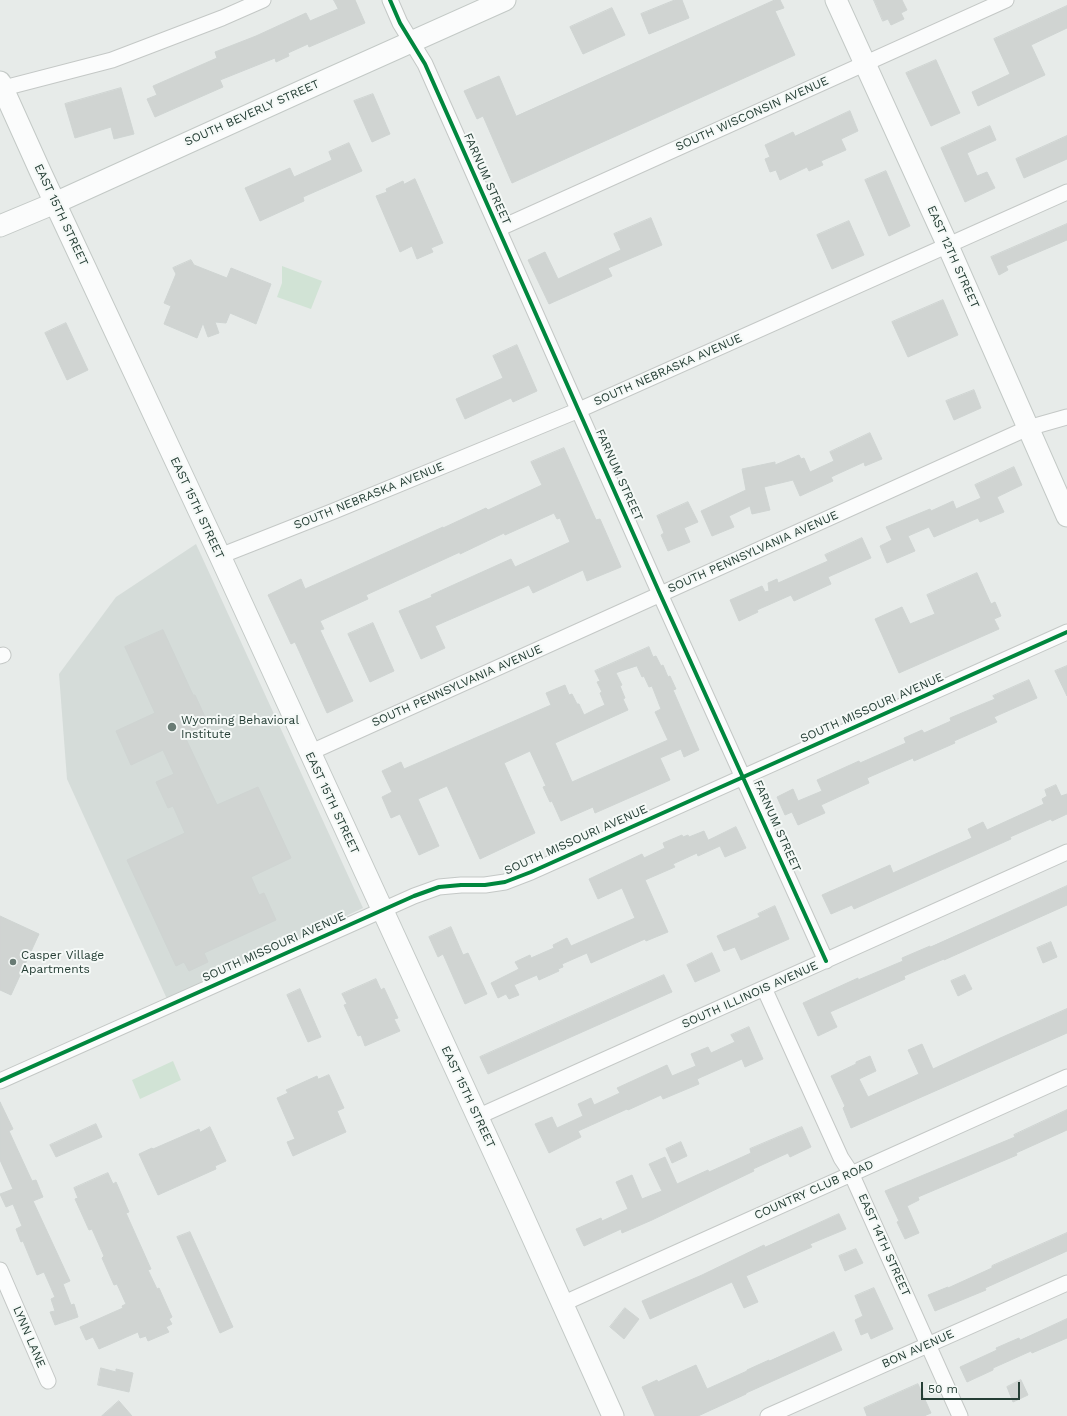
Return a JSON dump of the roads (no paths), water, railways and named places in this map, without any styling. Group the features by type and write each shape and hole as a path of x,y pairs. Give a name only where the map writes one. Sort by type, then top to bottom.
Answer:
{"main road":[{"name":"SOUTH BEVERLY STREET","path":"0,226 55,203 505,0"},
{"name":"EAST 12TH STREET","path":"836,0 948,246 1067,516"},
{"name":"EAST 15TH STREET","path":"1,86 220,556 613,1416"}],"street":[{"path":"1,86 112,60 222,18 263,0"},
{"name":"FARNUM STREET","path":"390,0 400,23 425,64 660,594 744,776 826,961"},
{"name":"SOUTH WISCONSIN AVENUE","path":"498,229 1006,0"},
{"name":"SOUTH NEBRASKA AVENUE","path":"220,556 334,511 579,410 1067,192"},
{"name":"SOUTH PENNSYLVANIA AVENUE","path":"309,752 1028,428 1067,417"},
{"name":"SOUTH MISSOURI AVENUE","path":"0,1081 414,896 439,887 485,885 506,882 531,872 1067,632"},
{"name":"SOUTH ILLINOIS AVENUE","path":"477,1117 1067,852"},
{"name":"EAST 14TH STREET","path":"764,988 841,1158 851,1173 960,1416"},
{"name":"COUNTRY CLUB ROAD","path":"562,1304 1067,1077"},
{"name":"LYNN LANE","path":"0,1270 48,1381"},
{"name":"BON AVENUE","path":"768,1416 1067,1283"}],"place":[{"name":"Wyoming Behavioral Institute","path":"172,727"},
{"name":"Casper Village Apartments","path":"13,962"}]}
